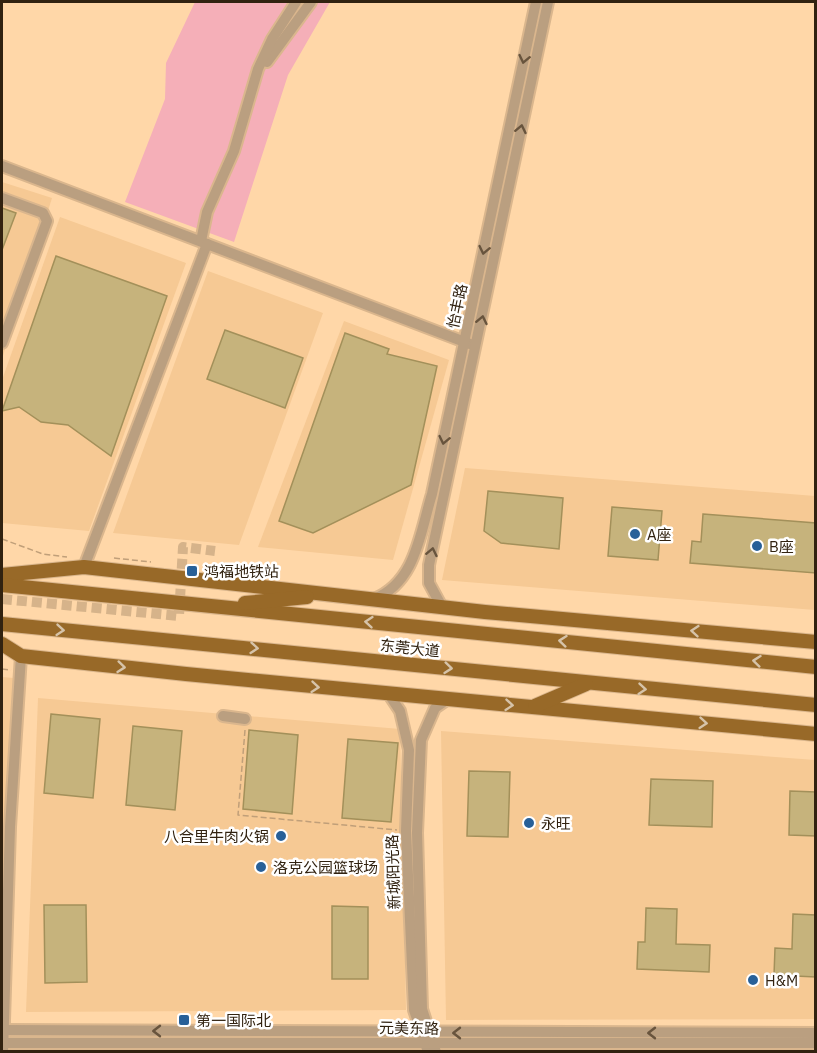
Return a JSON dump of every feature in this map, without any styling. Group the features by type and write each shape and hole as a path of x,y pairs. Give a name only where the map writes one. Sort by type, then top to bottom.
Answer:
{"main road":[{"path":"2,575 84,567 442,607 816,642"},
{"name":"东莞大道","path":"2,585 816,666"},
{"path":"207,606 333,595"},
{"name":"东莞大道","path":"2,624 816,705"},
{"path":"2,644 21,656 816,734"},
{"path":"533,707 587,684"}],"street":[{"path":"84,567 204,242 207,212 234,151 253,85 269,47 296,2"},
{"path":"253,85 264,65 311,2"},
{"name":"怡丰路","path":"374,599 397,585 412,561 432,494 536,2"},
{"name":"怡丰路","path":"442,607 429,583 429,565 548,2"},
{"path":"2,166 476,346"},
{"path":"2,198 44,213 47,221 2,343"},
{"path":"3,1052 10,827 21,656"},
{"name":"新城阳光路","path":"388,693 400,711 409,750 406,831 414,1010 429,1043"},
{"name":"新城阳光路","path":"429,1043 422,1009 417,832 421,740 435,708 448,699"},
{"path":"223,716 245,719"},
{"name":"元美东路","path":"2,1030 429,1043 816,1042"},
{"name":"元美东路","path":"2,1043 256,1046 816,1033"}],"path":[{"path":"245,719 238,815 406,831"}],"shaded area":[{"path":"195,2 330,2 288,75 234,242 125,202 165,99 166,63"},
{"path":"2,182 52,198 2,359"},
{"path":"60,217 186,263 89,531 2,523 2,380"},
{"path":"208,271 323,313 239,545 113,533"},
{"path":"344,321 449,360 393,560 258,547"},
{"path":"465,468 815,496 815,610 442,580"},
{"path":"2,677 14,678 2,853"},
{"path":"38,698 400,729 406,1010 26,1012"},
{"path":"441,731 815,760 815,1019 446,1020"}],"building":[{"path":"2,208 16,213 2,250"},
{"path":"56,256 167,296 111,456 68,425 41,422 19,407 2,411"},
{"path":"225,330 303,358 285,408 207,379"},
{"path":"345,333 389,349 387,354 437,366 411,485 313,533 279,521"},
{"path":"488,491 563,498 559,549 501,543 484,531"},
{"name":"A座","path":"612,507 662,511 658,560 608,556"},
{"path":"703,514 816,523 816,573 690,563 692,541 701,542"},
{"path":"51,714 100,719 93,798 44,793"},
{"path":"133,726 182,731 175,810 126,805"},
{"path":"249,730 298,735 292,814 243,809"},
{"path":"348,739 398,743 391,822 342,818"},
{"path":"469,771 510,772 508,837 467,836"},
{"path":"651,779 713,781 712,827 649,825"},
{"path":"790,791 816,792 816,836 789,835"},
{"path":"44,905 86,905 87,982 45,983"},
{"path":"332,906 368,907 368,979 332,979"},
{"path":"646,908 677,909 676,944 710,945 709,972 637,969 638,942 645,942"},
{"path":"793,914 816,915 816,977 774,975 775,948 792,949"}],"tunnel":[{"path":"2,599 179,616 183,547 215,551"}],"place":[{"name":"A座","path":"635,534"},
{"name":"B座","path":"757,546"},
{"name":"鸿福地铁站","path":"192,571"},
{"name":"永旺","path":"529,823"},
{"name":"八合里牛肉火锅","path":"281,836"},
{"name":"洛克公园篮球场","path":"261,867"},
{"name":"H&M","path":"753,980"},
{"name":"第一国际北","path":"184,1020"}]}
